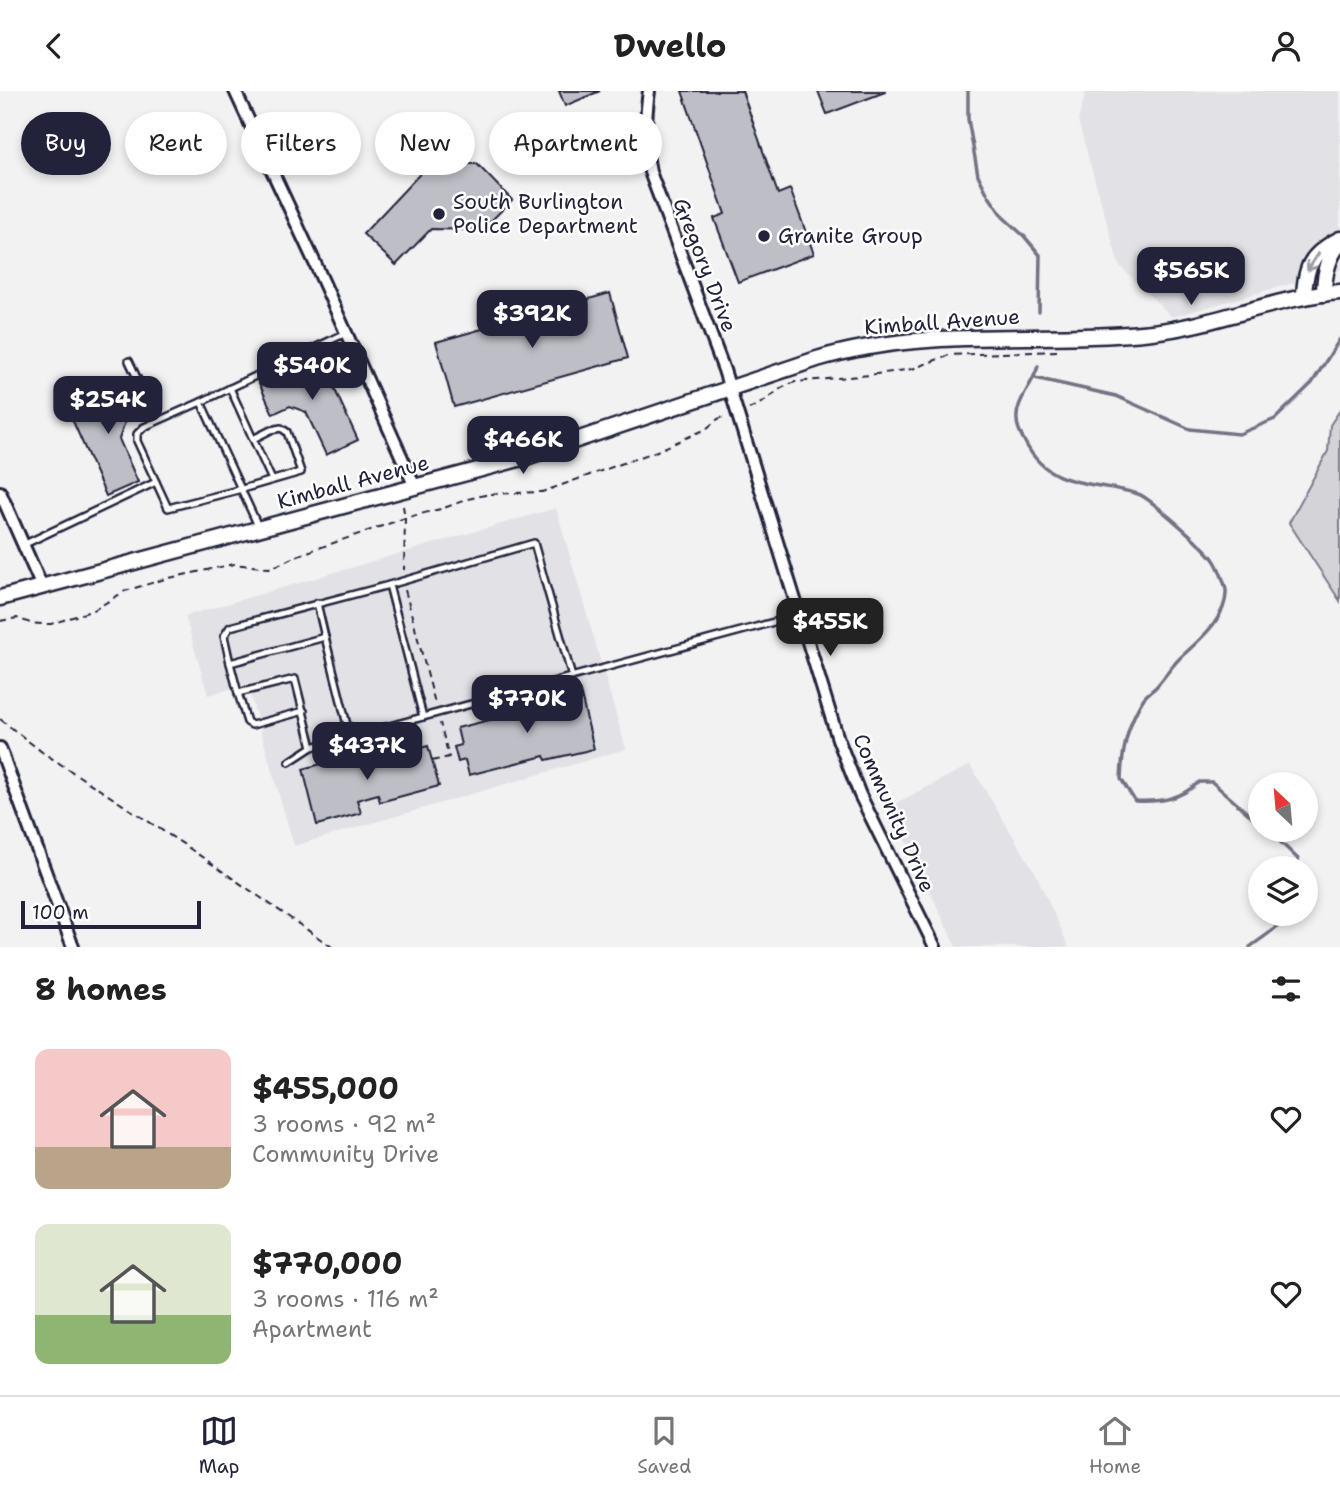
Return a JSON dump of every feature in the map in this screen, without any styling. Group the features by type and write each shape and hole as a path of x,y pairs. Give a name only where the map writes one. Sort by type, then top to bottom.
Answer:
{"main road":[{"path":"1324,294 1326,269 1340,241"},
{"path":"1304,297 1305,277 1312,260 1320,251 1340,241"},
{"name":"Kimball Avenue","path":"0,598 562,445 817,359 866,347 933,339 1156,331 1304,297 1340,292"}],"street":[{"path":"235,91 415,487"},
{"name":"Gregory Drive","path":"649,91 645,116 645,144 650,172 724,370"},
{"name":"Community Drive","path":"724,370 848,766 879,836 935,947"},
{"path":"0,492 42,587"},
{"path":"0,748 73,947"}],"lane":[{"path":"253,439 271,430 281,428 287,432 301,472 169,507 136,434 144,427 346,333"},
{"path":"129,361 157,421"},
{"path":"230,388 272,480"},
{"path":"201,402 259,529"},
{"path":"23,545 156,482"},
{"path":"303,711 252,725 247,722 224,636 230,627 534,543 572,677"},
{"path":"388,585 423,717"},
{"path":"317,603 350,737"},
{"path":"289,762 312,747 800,615"},
{"path":"230,663 325,637"},
{"path":"238,693 295,679 312,747"}],"path":[{"path":"0,621 17,618 42,625 51,624 94,610 125,591 205,569 234,563 269,568 405,518 468,499 489,494 535,493 555,488 657,451 706,429 718,419 763,402 794,382 912,369 949,355 1068,351"},
{"path":"403,501 404,573"},
{"path":"404,589 435,705"},
{"path":"0,719 42,752 186,846 332,947"},
{"path":"432,761 449,757 440,722"}],"shaded area":[{"path":"1086,91 1340,91 1340,270 1172,317 1119,265 1078,121"},
{"path":"1340,410 1340,601 1289,523 1328,451 1330,425"},
{"path":"556,508 626,749 294,846 247,684 208,695 185,616"},
{"path":"970,765 1036,874 1069,947 956,947 890,806"}],"building":[{"path":"559,91 600,91 565,106"},
{"path":"682,91 742,91 778,194 790,189 814,254 738,282 714,218 725,214"},
{"path":"818,91 885,91 885,92 827,114"},
{"name":"South Burlington Police Department","path":"477,164 512,200 482,230 431,229 396,265 363,234 419,175 475,175"},
{"path":"610,293 628,358 454,407 436,342"},
{"path":"319,355 358,440 326,455 306,412 290,406 273,414 259,383"},
{"path":"129,384 142,415 125,422 119,439 138,482 106,496 68,410"},
{"path":"580,691 594,749 546,760 544,756 469,775 465,760 458,762 454,747 461,745 457,728 534,709 532,702"},
{"path":"428,746 439,786 380,802 378,794 357,800 361,813 317,825 303,769 350,756 352,766"}],"waterway":[{"path":"968,91 968,119 978,175 1003,217 1040,255 1039,312"},
{"path":"1035,378 1116,396 1190,429 1239,434 1275,419 1312,383 1340,339"},
{"path":"1038,366 1017,413 1020,433 1036,459 1061,477 1144,497 1178,524 1209,554 1217,566 1226,590 1217,620 1138,707 1127,737 1121,779 1135,801 1169,799 1184,793 1199,782 1212,782 1248,814"},
{"path":"1280,842 1295,856"},
{"path":"1250,947 1277,926"}],"place":[{"name":"South Burlington Police Department","path":"439,214"},
{"name":"Granite Group","path":"764,236"}]}
